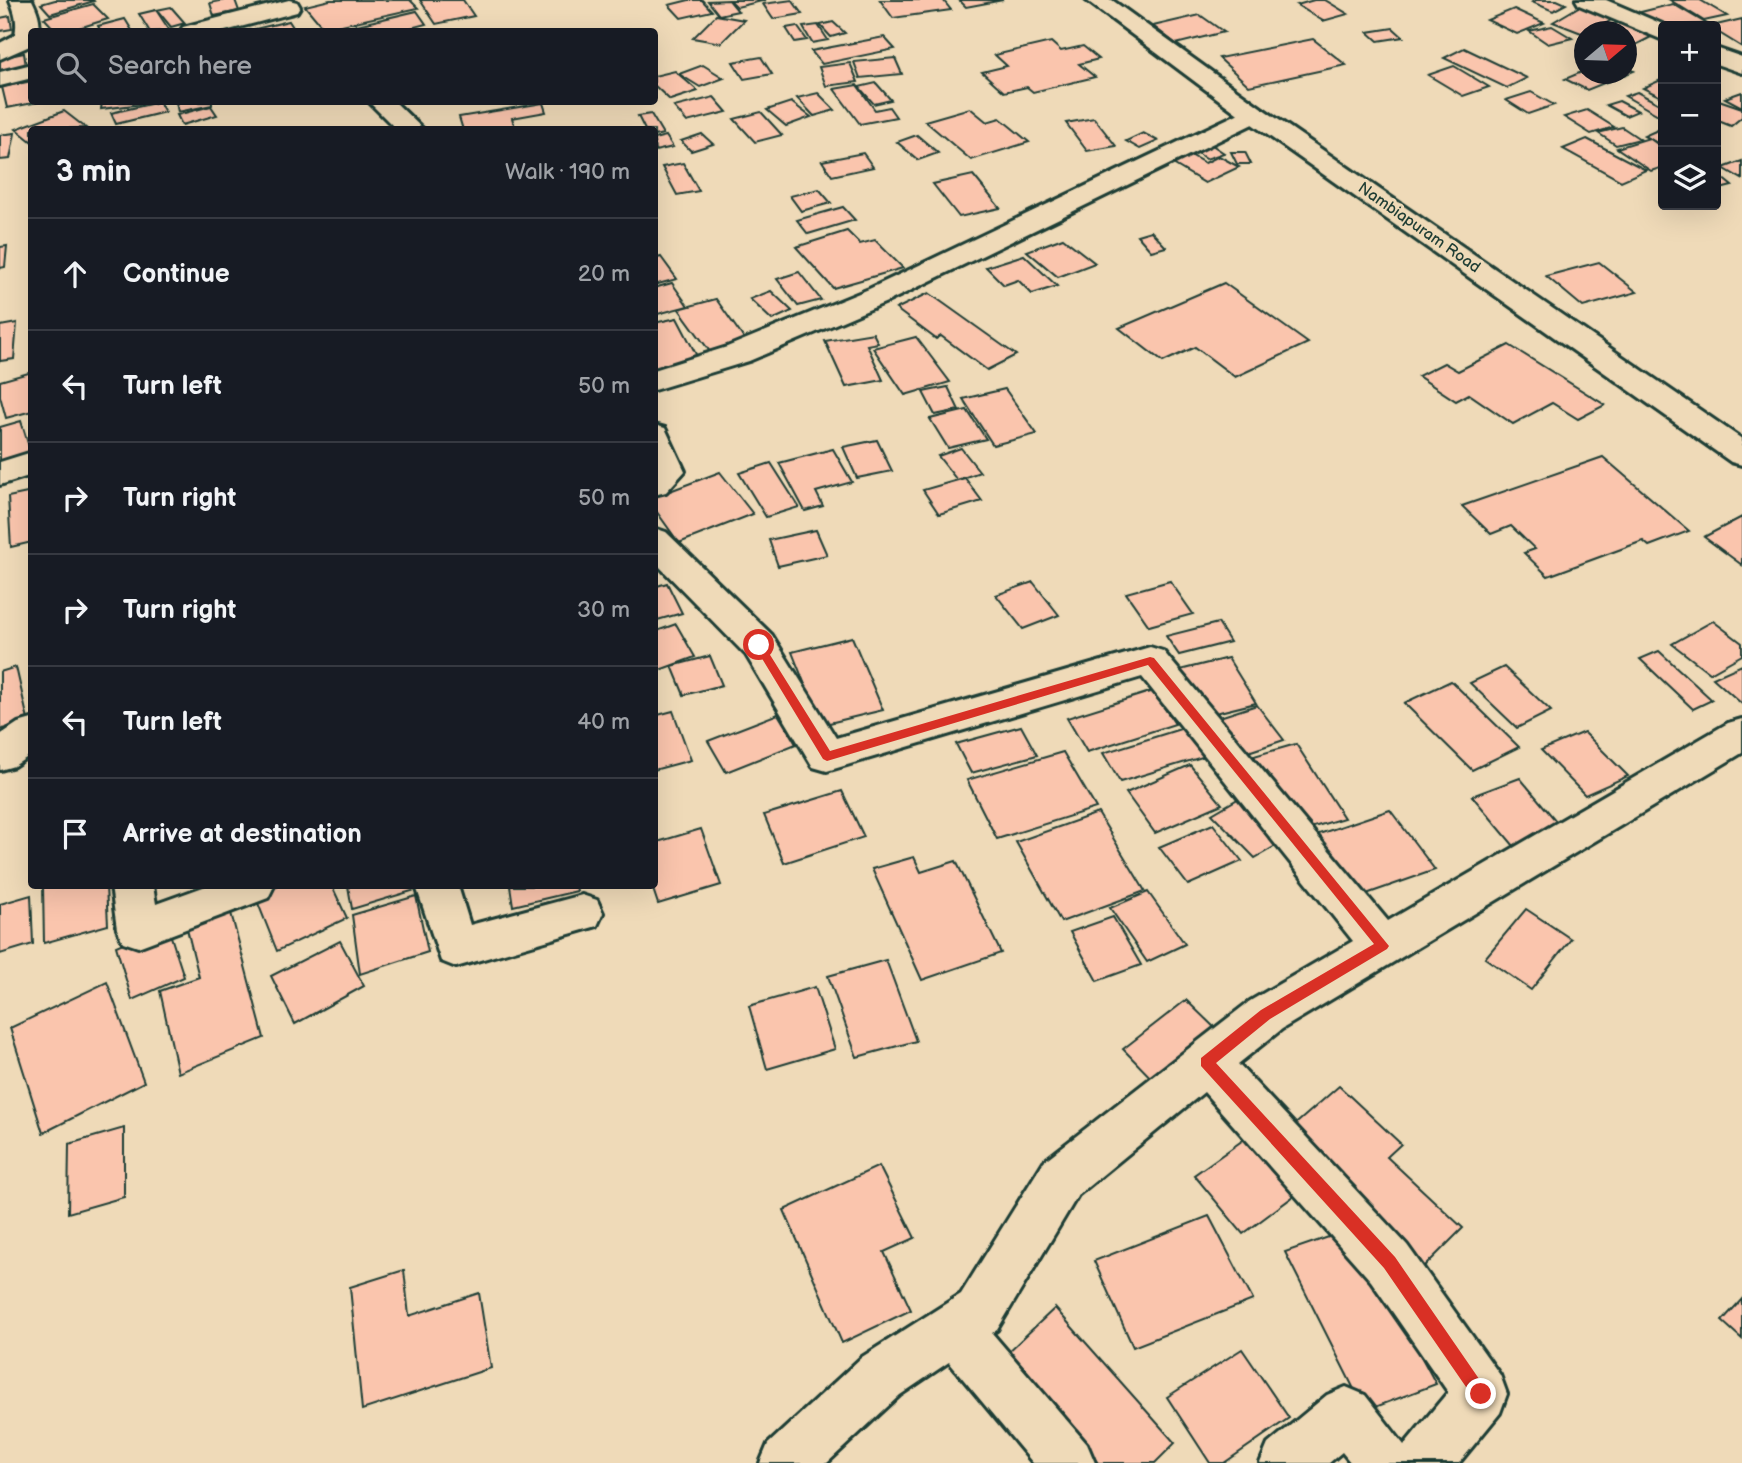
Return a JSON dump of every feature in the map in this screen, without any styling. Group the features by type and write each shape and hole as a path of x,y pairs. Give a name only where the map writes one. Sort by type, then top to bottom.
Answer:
{"street":[{"path":"21,0 28,17 29,28"},
{"name":"Nambiapuram Road","path":"1097,0 1254,114 1742,454"},
{"path":"1587,0 1658,31"},
{"path":"210,28 297,10"},
{"path":"0,52 25,39 28,32"},
{"path":"1721,57 1742,66"},
{"path":"0,79 28,72"},
{"path":"385,105 408,126"},
{"path":"658,379 738,354 878,295 1254,114"},
{"path":"658,445 669,471 658,481"},
{"path":"0,474 28,464"},
{"path":"658,544 759,645 827,756 1150,661 1383,946"},
{"path":"787,1463 881,1376 979,1312 1061,1178 1265,1015 1742,734"},
{"path":"0,755 28,737"},
{"path":"132,889 138,929 245,889"},
{"path":"438,889 456,948 582,913"},
{"path":"1206,1062 1390,1263 1481,1394 1424,1463"},
{"path":"954,1328 1068,1463"},
{"path":"1287,1463 1346,1414 1385,1463"}],"building":[{"path":"55,0 94,1 50,14 41,4"},
{"path":"235,0 239,11 214,16 210,3"},
{"path":"330,0 410,0 418,8 323,28 305,6"},
{"path":"420,0 463,0 474,16 436,24"},
{"path":"702,0 712,11 681,18 669,5"},
{"path":"729,0 738,11 719,15 708,1"},
{"path":"730,0 766,0 737,7"},
{"path":"792,0 802,14 773,19 763,4"},
{"path":"880,0 943,0 951,10 893,18"},
{"path":"959,0 1003,0 966,7"},
{"path":"1325,0 1348,14 1323,21 1297,5"},
{"path":"1557,0 1566,4 1553,11 1532,2"},
{"path":"1670,0 1700,0 1727,16 1704,21"},
{"path":"93,4 108,19 79,28 53,28 44,18"},
{"path":"1673,4 1702,21 1658,21 1658,26 1637,13"},
{"path":"1580,6 1614,18 1610,21 1574,21 1574,30 1553,22"},
{"path":"171,7 185,23 171,27 157,10"},
{"path":"1514,9 1544,23 1517,34 1487,20"},
{"path":"156,10 168,28 148,28 139,14"},
{"path":"417,11 426,24 410,28 349,27"},
{"path":"716,15 744,20 721,43 693,38"},
{"path":"1200,15 1224,32 1176,44 1153,26"},
{"path":"10,16 12,29 0,31 0,18"},
{"path":"125,19 131,28 99,28 98,26"},
{"path":"1742,19 1742,47 1721,34 1721,24"},
{"path":"289,21 293,28 260,28"},
{"path":"833,22 845,33 831,37 820,25"},
{"path":"818,25 828,40 812,43 803,27"},
{"path":"797,26 807,40 795,42 786,28"},
{"path":"1552,26 1572,38 1548,44 1529,31"},
{"path":"1393,28 1403,37 1378,41 1368,32"},
{"path":"1637,29 1653,36 1637,44"},
{"path":"884,37 895,49 822,64 811,51"},
{"path":"1313,39 1346,65 1249,86 1219,58"},
{"path":"1051,42 1061,51 1083,46 1099,59 1079,64 1095,77 1033,92 1027,87 1004,92 982,72 1007,66 995,55"},
{"path":"1464,48 1527,78 1507,88 1444,58"},
{"path":"24,53 26,66 0,71 0,58"},
{"path":"761,57 772,74 744,79 733,62"},
{"path":"895,58 902,74 860,78 854,62"},
{"path":"850,63 858,82 826,86 819,67"},
{"path":"703,65 724,78 700,87 679,74"},
{"path":"1454,66 1489,87 1463,96 1428,75"},
{"path":"675,71 698,91 670,100 658,89 658,75"},
{"path":"1574,75 1574,84 1565,79"},
{"path":"1658,81 1658,96 1643,88"},
{"path":"28,82 28,104 7,108 2,87"},
{"path":"876,83 891,100 874,104 859,87"},
{"path":"1575,84 1602,84 1587,90"},
{"path":"857,85 875,110 889,107 896,117 860,124 834,89"},
{"path":"1531,92 1554,105 1528,114 1506,100"},
{"path":"1637,92 1658,103 1658,115 1625,96"},
{"path":"1742,92 1742,107 1725,98"},
{"path":"818,93 835,110 814,116 797,98"},
{"path":"714,97 727,112 687,122 674,107"},
{"path":"1619,101 1638,111 1626,116 1606,105"},
{"path":"1721,101 1742,108 1742,117 1731,126 1721,122"},
{"path":"791,102 811,117 786,126 767,110"},
{"path":"102,105 134,105 101,109"},
{"path":"146,105 161,105 165,112 116,124 111,113"},
{"path":"177,105 212,105 178,112"},
{"path":"531,105 544,105 546,112 512,118 515,126 462,126 459,117"},
{"path":"211,106 217,115 182,125 177,115"},
{"path":"970,108 987,122 1000,118 1029,142 971,160 925,121"},
{"path":"1587,110 1614,127 1591,134 1564,117"},
{"path":"64,111 83,126 28,126 28,139 16,129"},
{"path":"761,112 782,135 755,142 734,119"},
{"path":"651,114 663,134 658,135 658,126 643,126 638,116"},
{"path":"1094,118 1116,146 1087,151 1066,123"},
{"path":"1622,127 1640,139 1616,145 1598,133"},
{"path":"1658,130 1658,143 1644,136"},
{"path":"15,133 10,159 0,160 0,135"},
{"path":"1143,133 1158,141 1140,149 1126,141"},
{"path":"702,134 713,144 691,151 681,141"},
{"path":"917,135 938,153 918,160 897,142"},
{"path":"666,136 673,147 658,150 658,138"},
{"path":"1649,138 1658,144 1658,169 1651,171 1617,148"},
{"path":"1587,139 1646,170 1621,181 1563,149"},
{"path":"1209,143 1224,153 1206,159 1192,149"},
{"path":"1231,152 1245,152 1251,164 1237,164"},
{"path":"863,153 873,167 832,176 822,161"},
{"path":"1187,153 1205,163 1219,156 1239,167 1205,183 1168,161"},
{"path":"1742,161 1742,179 1723,168"},
{"path":"683,163 699,191 677,195 662,167"},
{"path":"973,175 1000,208 959,217 933,184"},
{"path":"1721,177 1732,186 1721,189"},
{"path":"819,189 831,203 801,211 790,196"},
{"path":"843,207 855,220 808,234 797,220"},
{"path":"847,231 860,244 875,240 903,268 833,288 796,247"},
{"path":"1151,231 1166,247 1151,251 1137,235"},
{"path":"1063,238 1095,263 1058,277 1027,251"},
{"path":"7,246 5,267 0,268 0,247"},
{"path":"1024,255 1057,286 1032,294 1018,280 1004,285 986,267"},
{"path":"661,257 677,279 658,284 658,258"},
{"path":"1599,262 1637,292 1583,307 1546,276"},
{"path":"799,272 821,300 798,306 777,279"},
{"path":"672,283 688,306 658,314 658,287"},
{"path":"1224,283 1308,343 1235,377 1195,347 1163,362 1119,328"},
{"path":"771,291 792,311 772,320 750,299"},
{"path":"929,293 1016,355 987,370 941,336 936,339 896,309"},
{"path":"716,299 747,343 711,353 679,309"},
{"path":"677,318 698,358 658,367 658,322"},
{"path":"17,323 14,359 0,361 0,326"},
{"path":"873,333 878,343 867,345 883,380 846,387 825,341"},
{"path":"916,337 950,382 905,395 873,348"},
{"path":"1509,345 1605,405 1578,419 1552,403 1513,424 1469,394 1456,401 1418,376 1444,363 1458,371"},
{"path":"28,373 28,412 6,418 0,396 0,381"},
{"path":"948,387 959,410 935,415 923,392"},
{"path":"1005,389 1037,434 993,445 963,399"},
{"path":"967,410 986,439 948,448 930,419"},
{"path":"21,421 28,443 28,454 0,463 0,427"},
{"path":"877,440 892,471 857,478 843,447"},
{"path":"961,448 980,472 957,480 938,456"},
{"path":"833,449 852,482 816,492 823,506 805,511 779,463"},
{"path":"1603,457 1689,531 1649,546 1643,541 1548,576 1524,553 1535,549 1511,526 1491,534 1462,506"},
{"path":"771,463 799,507 766,517 739,473"},
{"path":"720,472 753,514 679,543 658,514 658,495"},
{"path":"965,478 982,501 939,514 923,490"},
{"path":"28,493 28,543 11,547 8,497"},
{"path":"1742,517 1742,565 1704,537"},
{"path":"816,530 827,555 778,566 769,540"},
{"path":"1170,581 1193,614 1149,626 1126,593"},
{"path":"1033,582 1059,615 1023,629 996,595"},
{"path":"667,583 682,613 658,620 658,586"},
{"path":"1713,621 1742,643 1742,655 1710,673 1672,644"},
{"path":"1218,623 1230,642 1179,655 1166,636"},
{"path":"676,624 695,657 658,671 658,631"},
{"path":"852,637 883,710 821,725 792,652"},
{"path":"1659,651 1712,700 1693,709 1640,659"},
{"path":"710,656 722,685 684,695 672,666"},
{"path":"1228,658 1256,703 1199,717 1172,672"},
{"path":"1742,665 1742,704 1713,678"},
{"path":"16,667 28,720 0,730 0,672"},
{"path":"1504,667 1551,711 1517,728 1470,683"},
{"path":"1451,681 1519,747 1472,770 1404,703"},
{"path":"1153,691 1175,724 1087,752 1067,718"},
{"path":"1257,705 1284,740 1233,757 1207,721"},
{"path":"673,711 691,760 658,769 658,715"},
{"path":"778,714 796,744 726,772 708,741"},
{"path":"1021,726 1037,755 971,773 956,744"},
{"path":"1190,726 1209,755 1120,782 1103,753"},
{"path":"1584,732 1628,776 1585,795 1541,750"},
{"path":"1296,744 1344,818 1300,831 1254,756"},
{"path":"1063,752 1096,808 997,839 967,780"},
{"path":"1190,765 1222,804 1155,833 1126,793"},
{"path":"1520,778 1567,834 1519,852 1472,796"},
{"path":"842,791 864,837 784,863 764,815"},
{"path":"1248,793 1291,837 1255,858 1212,814"},
{"path":"1390,810 1435,870 1352,899 1310,837"},
{"path":"1098,813 1145,891 1061,922 1016,842"},
{"path":"1213,824 1242,861 1188,885 1159,847"},
{"path":"701,829 721,885 658,904 653,889 658,889 658,842"},
{"path":"914,857 921,872 956,861 1001,953 922,980 872,869"},
{"path":"43,889 106,889 108,925 44,943"},
{"path":"264,889 333,889 347,918 277,951 254,893"},
{"path":"349,889 418,889 352,909"},
{"path":"510,889 577,889 577,891 513,906"},
{"path":"1148,892 1185,944 1147,962 1110,908"},
{"path":"31,895 33,944 0,954 0,904"},
{"path":"416,896 428,952 360,974 352,915"},
{"path":"1526,909 1571,939 1531,990 1485,958"},
{"path":"231,913 264,1038 178,1073 160,991 199,977 187,929"},
{"path":"1113,917 1141,965 1097,981 1070,932"},
{"path":"167,924 184,977 132,1000 116,946"},
{"path":"340,941 364,986 295,1024 271,976"},
{"path":"886,960 916,1041 857,1057 828,976"},
{"path":"107,982 144,1082 43,1133 10,1028"},
{"path":"815,987 835,1049 767,1069 749,1006"},
{"path":"1186,1000 1220,1033 1157,1084 1123,1049"},
{"path":"1339,1086 1401,1144 1387,1157 1463,1228 1421,1270 1283,1135"},
{"path":"124,1128 124,1197 68,1213 69,1144"},
{"path":"1260,1128 1310,1184 1243,1234 1194,1175"},
{"path":"879,1166 915,1238 884,1252 911,1310 842,1343 784,1210"},
{"path":"1209,1216 1253,1300 1133,1347 1094,1261"},
{"path":"1352,1229 1436,1384 1365,1411 1285,1252"},
{"path":"404,1270 409,1316 479,1293 491,1368 362,1410 350,1287"},
{"path":"1742,1299 1742,1339 1722,1321"},
{"path":"1055,1308 1175,1443 1155,1463 1098,1463 1006,1354"},
{"path":"1242,1349 1289,1418 1224,1463 1210,1463 1167,1397"}],"route":[{"path":"759,645 827,756 1150,661 1383,946 1265,1015 1206,1062 1390,1263 1481,1394"}]}
